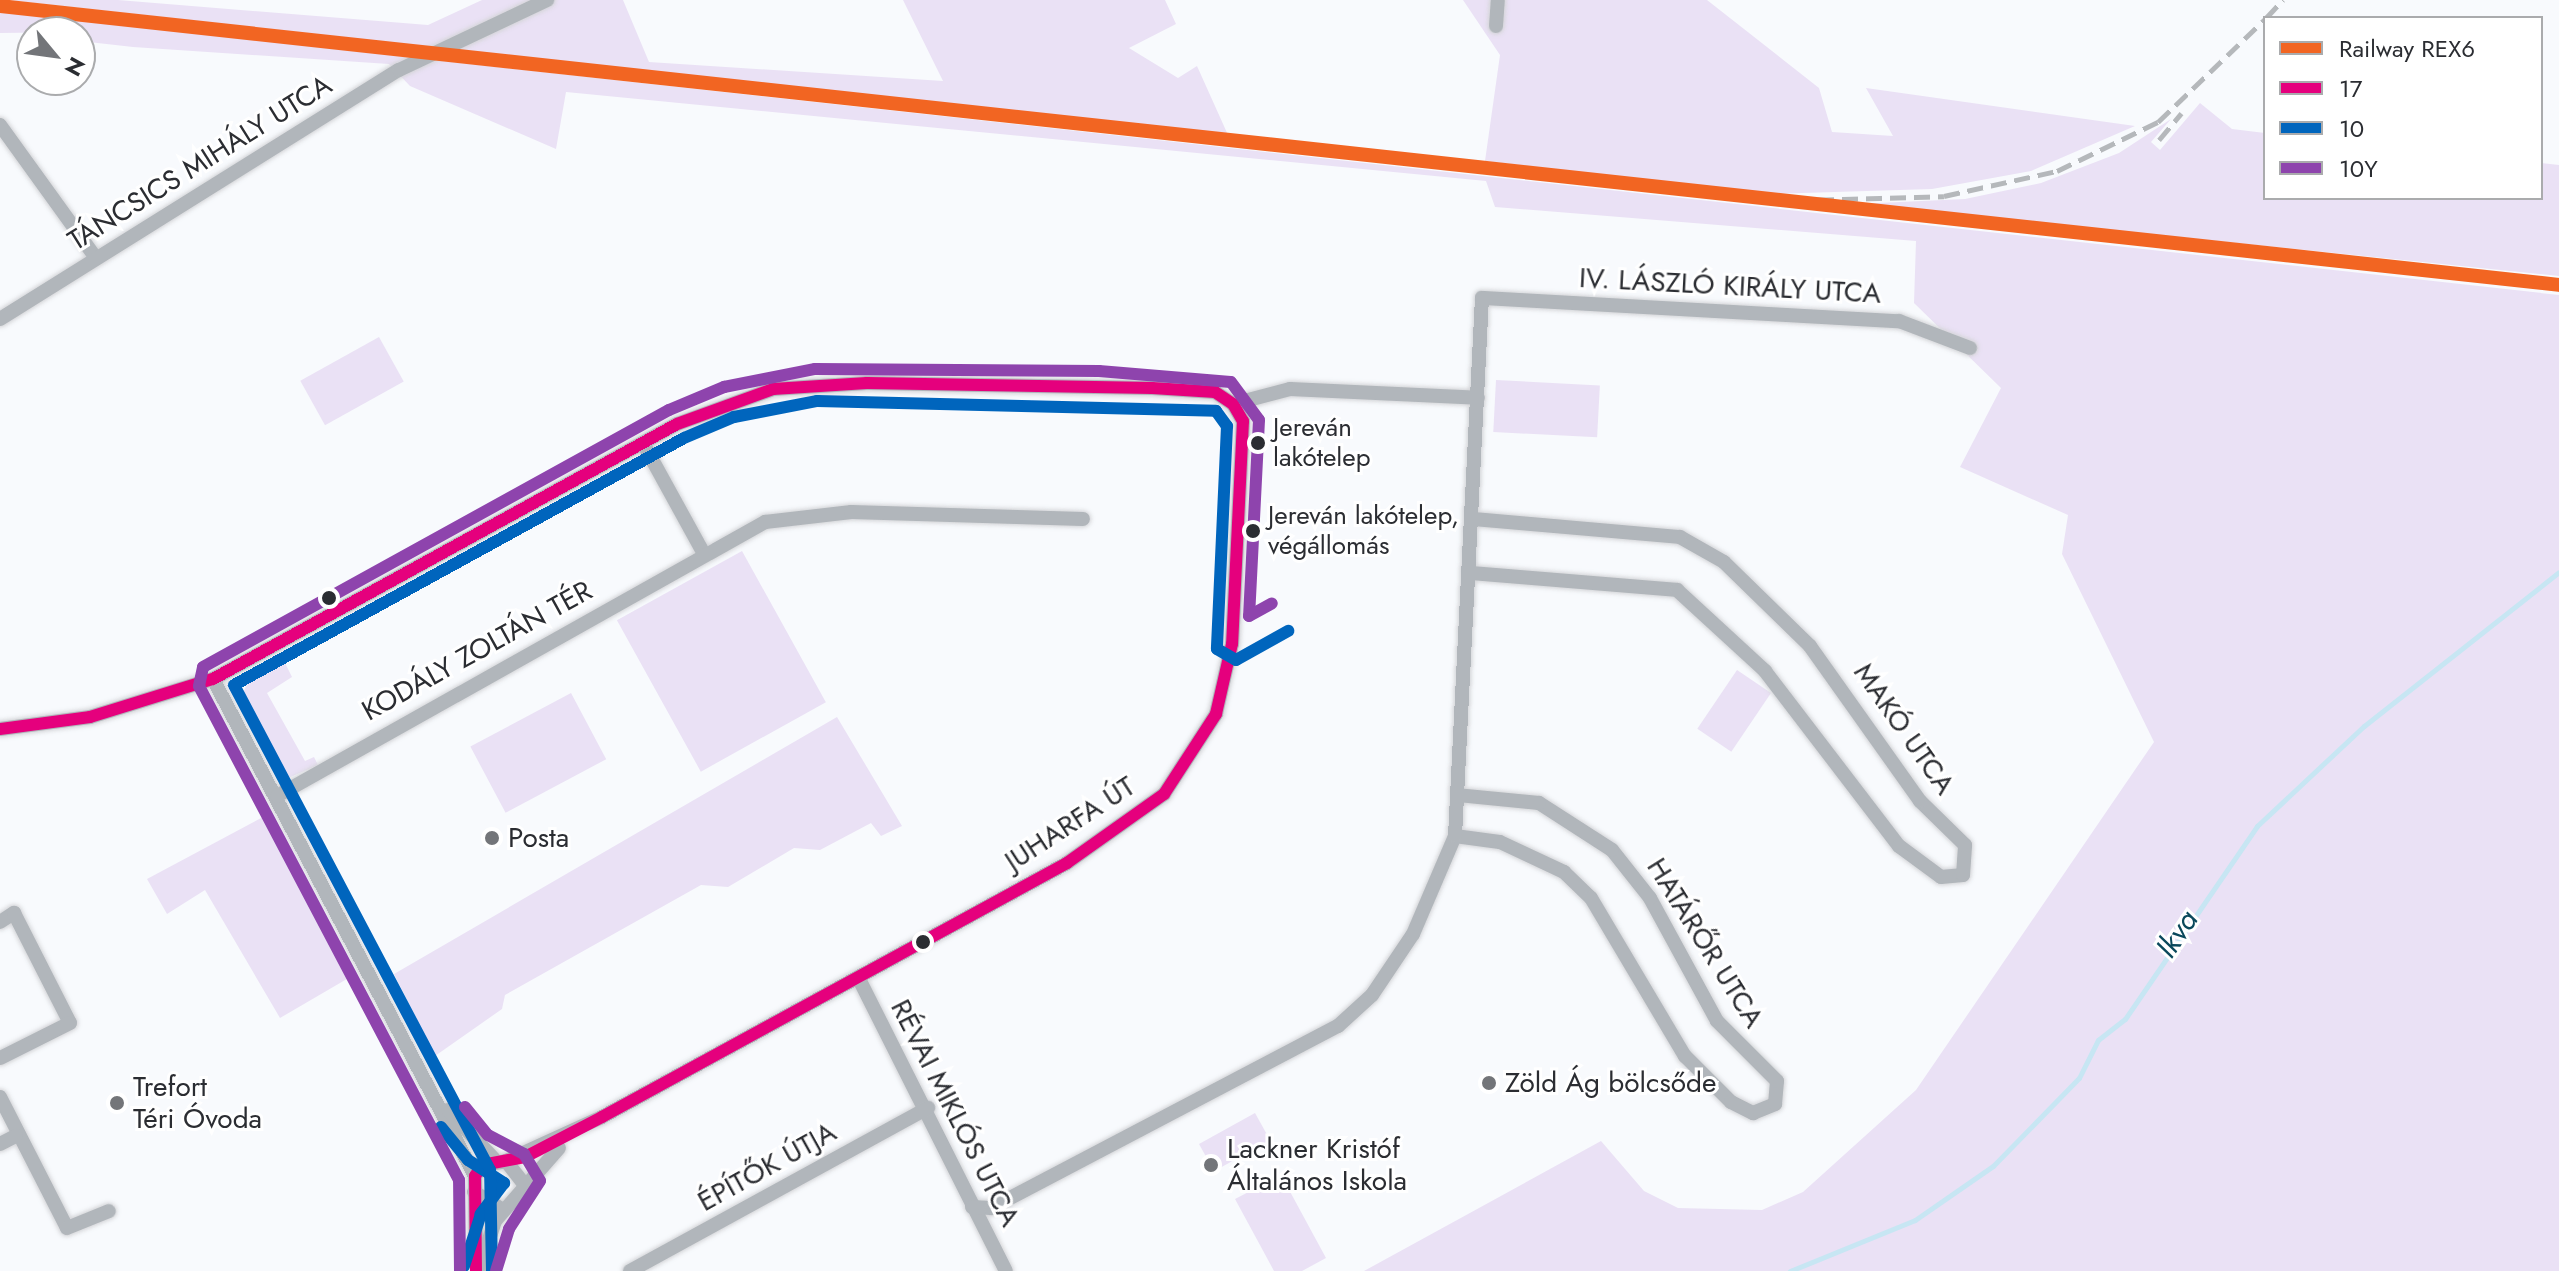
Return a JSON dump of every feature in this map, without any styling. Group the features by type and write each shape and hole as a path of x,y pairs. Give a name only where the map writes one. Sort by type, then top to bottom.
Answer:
{"street":[{"name":"TÁNCSICS MIHÁLY UTCA","path":"0,319 429,53 547,0"},
{"path":"1496,26 1498,0"},
{"path":"0,125 96,258"},
{"name":"IV. LÁSZLÓ KIRÁLY UTCA","path":"1478,398 1482,298 1899,321 1970,348"},
{"path":"0,729 90,717 213,679 643,443 729,402 816,385 1166,389 1215,392 1233,404 1290,389 1478,398 1475,519 1455,836 1413,934 1372,995 1338,1026 991,1208 972,1207"},
{"name":"JUHARFA ÚT","path":"475,1176 500,1160 602,1117 1126,826 1191,761 1216,714 1232,644 1243,421 1233,404"},
{"path":"643,443 704,554"},
{"name":"KODÁLY ZOLTÁN TÉR","path":"277,796 704,554 794,515 1083,519"},
{"name":"MAKÓ UTCA","path":"1472,573 1677,590 1765,671 1899,846 1941,877 1963,875 1965,845 1920,801 1820,657 1724,562 1680,537 1475,519"},
{"path":"213,679 475,1176 478,1271"},
{"name":"HATÁRŐR UTCA","path":"1455,836 1500,842 1564,872 1599,911 1685,1056 1731,1102 1753,1113 1775,1104 1777,1081 1717,1021 1650,898 1612,850 1539,803 1458,795"},
{"path":"0,922 14,913 70,1023 0,1058"},
{"name":"RÉVAI MIKLÓS UTCA","path":"858,977 928,1108 972,1207 1006,1271"},
{"path":"429,1085 524,1184"},
{"path":"0,1097 16,1136 67,1228 109,1211"},
{"name":"ÉPÍTŐK ÚTJA","path":"630,1271 928,1108"},
{"name":"JUHARFA ÚT","path":"478,1271 503,1210 551,1153 602,1117"},
{"path":"0,1144 16,1136"},
{"path":"474,1192 503,1210"}],"shaded area":[{"path":"8,0 118,0 428,25 482,0 623,0 649,62 943,81 903,0 1165,0 1176,24 1129,48 1178,78 1197,66 1228,135"},
{"path":"1463,0 1707,0 1819,88 1832,132 1893,136 1866,88 2135,126 2031,171 1932,189 1770,194 1485,161 1500,55"},
{"path":"0,12 36,16 16,16 16,33 0,33"},
{"path":"96,23 2559,295 2559,1271 1364,1271 1601,1141 1644,1191 1678,1208 1762,1210 1803,1192 1916,1090 2154,742 2062,554 2068,515 1960,467 2001,388 1914,303 1916,241 1495,207 1486,181 566,92 556,149 410,86 389,64 96,43"},
{"path":"2200,103 2232,129 2263,133 2263,200 2543,200 2543,163 2559,165 2559,276 1856,204 1965,199 2041,183 2119,153 2171,119 2151,142 2160,150"},
{"path":"379,337 404,382 325,425 300,381"},
{"path":"1496,380 1600,385 1597,437 1493,432"},
{"path":"742,551 826,702 701,772 617,620"},
{"path":"281,655 292,677 267,693 305,761 314,757 318,765 286,779 243,693 253,672"},
{"path":"1737,670 1771,693 1731,752 1697,729"},
{"path":"571,693 606,759 506,813 470,747"},
{"path":"837,717 902,826 881,836 871,823 820,850 794,848 728,887 701,885 505,995 502,1009 435,1056 394,974"},
{"path":"263,817 352,976 280,1018 205,890 167,914 147,879"},
{"path":"1255,1113 1270,1140 1214,1171 1199,1144"},
{"path":"1281,1175 1326,1258 1302,1271 1274,1271 1235,1199"}],"waterway":[{"name":"Ikva","path":"1790,1271 1915,1220 1993,1166 2079,1078 2098,1040 2125,1019 2257,826 2364,726 2559,572"}],"railway":[{"path":"2268,16 2283,0"},
{"path":"1770,201 1944,196 2057,171 2158,122 2263,21"},
{"path":"2159,140 2182,113"}],"rail line":[{"name":"REX6","path":"0,6 2559,285"}],"transit line":[{"name":"10Y","path":"460,1271 459,1180 199,686 203,667 669,410 724,387 815,369 1099,371 1231,382 1259,420 1249,616 1272,603"},
{"name":"17","path":"0,729 90,717 213,679 677,424 773,389 867,383 1152,388 1215,392 1233,404 1243,421 1232,644 1216,714 1164,794 1067,863 602,1117 525,1157 482,1165 475,1176 476,1271"},
{"name":"10","path":"492,1271 490,1170 234,685 684,438 734,417 817,401 1216,411 1227,426 1217,649 1236,660 1288,631"},
{"name":"10Y","path":"465,1107 488,1135 524,1154 540,1181 509,1229 496,1271"},
{"name":"10","path":"441,1127 468,1160 504,1183 481,1214 464,1266"}],"place":[{"name":"Jereván lakótelep","path":"1258,443"},
{"name":"Jereván lakótelep, végállomás","path":"1253,531"},
{"name":"Posta","path":"492,838"},
{"name":"Zöld Ág bölcsőde","path":"1489,1083"},
{"name":"Trefort Téri Óvoda","path":"117,1103"},
{"name":"Lackner Kristóf Általános Iskola","path":"1211,1165"}]}
